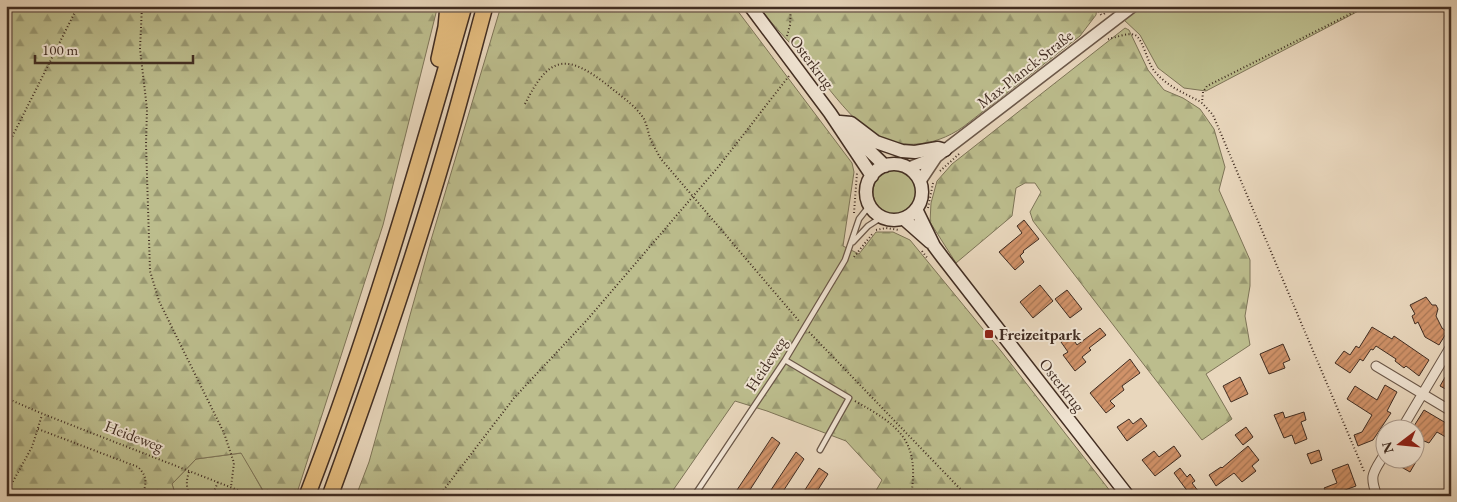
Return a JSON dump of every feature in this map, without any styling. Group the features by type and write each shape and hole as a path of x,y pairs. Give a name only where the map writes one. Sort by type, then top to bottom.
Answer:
{"highway":[{"path":"431,122 427,104 443,44 448,6"},
{"path":"307,496 336,422 389,261 464,6"},
{"path":"330,496 419,237 446,148 485,6"}],"main road":[{"name":"Osterkrug","path":"750,6 835,117 872,176"},
{"name":"Osterkrug","path":"835,117 885,166"},
{"path":"835,117 851,123 876,142 902,151 915,152 938,148 941,153"},
{"path":"901,165 909,168 926,181 922,195 922,211 902,224 882,217 870,205 867,188 872,176 885,166 901,165"},
{"name":"Osterkrug","path":"922,211 934,246"},
{"name":"Osterkrug","path":"902,224 934,246 1128,496"}],"street":[{"name":"Max-Planck-Straße","path":"909,168 941,153 1133,6"},
{"name":"Max-Planck-Straße","path":"926,181 941,153"},
{"path":"1407,420 1451,346"},
{"path":"1376,366 1451,411"},
{"path":"1374,492 1373,475 1376,470"}],"lane":[{"name":"Heideweg","path":"694,496 805,327 845,260 860,219 870,205"},
{"name":"Heideweg","path":"852,242 868,226 882,217"},
{"path":"785,360 849,398 820,450"}],"path":[{"path":"6,148 78,6"},
{"path":"142,6 140,49 147,109 146,144 150,271 159,301 224,433 234,463 231,487"},
{"path":"787,38 791,6"},
{"path":"1094,6 1102,16"},
{"path":"1202,102 1203,92 1207,86 1366,6"},
{"path":"1103,40 1130,34 1136,35 1152,68 1159,76 1171,86 1202,102 1214,115 1262,233 1374,492"},
{"path":"525,104 534,85 546,71 562,63 574,64 591,72 634,107 644,120 651,140 661,159 692,197 805,327 967,496"},
{"path":"440,496 514,398 587,320 719,166 789,76 785,70"},
{"path":"937,174 962,151"},
{"path":"854,215 857,170"},
{"path":"922,211 926,181"},
{"path":"845,260 855,257 874,231 902,224"},
{"path":"917,245 932,263"},
{"name":"Heideweg","path":"6,398 253,496"},
{"path":"849,398 876,413 898,430 910,447 914,474 911,496"},
{"path":"6,494 32,447 43,414"},
{"path":"38,428 138,467 145,474 146,484 143,496"},
{"path":"189,471 186,479 186,488 190,496"},
{"path":"212,496 218,482"}],"green space":[{"path":"6,6 436,6 437,9 383,225 296,496 260,496 264,492 241,453 196,459 172,484 176,496 6,496"},
{"path":"501,6 734,6 852,163 854,172 843,246 859,254 876,232 893,232 910,240 1001,351 1114,496 873,496 882,480 846,441 735,401 669,496 356,496 369,462 431,240"},
{"path":"759,6 1097,6 1096,15 1080,36 963,127 951,134 926,143 901,144 876,135 864,127 843,106"},
{"path":"1138,6 1368,6 1206,91 1184,88 1158,68 1140,35 1123,19"},
{"path":"1125,28 1129,30 1148,70 1164,90 1183,98 1200,109 1214,129 1225,167 1219,190 1250,260 1250,286 1245,316 1250,345 1206,374 1232,419 1202,440 1033,221 1030,212 1041,192 1035,183 1025,183 1016,188 1012,216 956,263 930,222 931,203 937,181 952,164"},
{"path":"895,170 907,174 913,180 917,192 913,204 907,210 895,214 883,210 877,204 873,192 877,180 883,174"},
{"path":"242,453 264,493 260,496 176,496 172,484 196,459"}],"building":[{"path":"1024,220 1039,239 1023,251 1020,256 1024,262 1015,270 999,252 1022,233 1017,226"},
{"path":"1040,285 1053,301 1033,318 1020,302"},
{"path":"1067,290 1082,309 1070,318 1055,299"},
{"path":"1426,297 1432,305 1436,305 1438,309 1436,316 1442,328 1447,332 1439,345 1425,337 1418,322 1415,324 1412,316 1415,314 1410,305"},
{"path":"1372,327 1392,339 1394,336 1429,360 1419,376 1406,366 1404,368 1395,361 1396,359 1376,346 1373,350 1371,349 1363,361 1360,359 1350,373 1335,363 1344,351 1350,355 1356,346 1359,348"},
{"path":"1100,328 1106,335 1089,348 1091,350 1082,357 1086,362 1075,371 1063,355 1068,352 1061,342 1071,336 1077,345"},
{"path":"1283,344 1290,360 1283,363 1285,368 1269,374 1260,354"},
{"path":"1130,359 1140,373 1122,386 1124,390 1110,401 1115,406 1106,413 1090,393"},
{"path":"1451,367 1451,392 1440,386"},
{"path":"1240,377 1248,394 1231,402 1223,386"},
{"path":"1385,385 1397,392 1387,411 1391,413 1386,420 1374,420 1373,440 1358,446 1354,435 1362,432 1372,415 1347,399 1355,386 1377,400"},
{"path":"1424,410 1451,426 1451,440 1437,432 1429,443 1424,441 1424,420 1418,420"},
{"path":"1283,412 1285,418 1304,412 1306,420 1301,422 1307,439 1295,444 1292,435 1284,438 1274,415"},
{"path":"1141,418 1147,426 1127,441 1117,427 1129,419 1133,424"},
{"path":"1246,427 1253,437 1243,445 1235,435"},
{"path":"772,437 780,443 746,496 733,496"},
{"path":"1174,446 1181,456 1155,476 1142,460 1154,451 1159,457"},
{"path":"1248,446 1259,460 1252,466 1256,471 1242,482 1234,473 1216,486 1209,475 1222,468"},
{"path":"1319,450 1322,460 1311,464 1307,454"},
{"path":"796,452 804,459 780,496 767,496"},
{"path":"1348,464 1356,486 1337,493 1338,496 1328,496 1324,488 1337,483 1332,470"},
{"path":"819,468 828,474 814,496 801,496"},
{"path":"1180,468 1187,477 1190,474 1195,481 1192,483 1202,496 1191,496 1174,473"}],"place":[{"name":"Freizeitpark","path":"989,334"}]}
